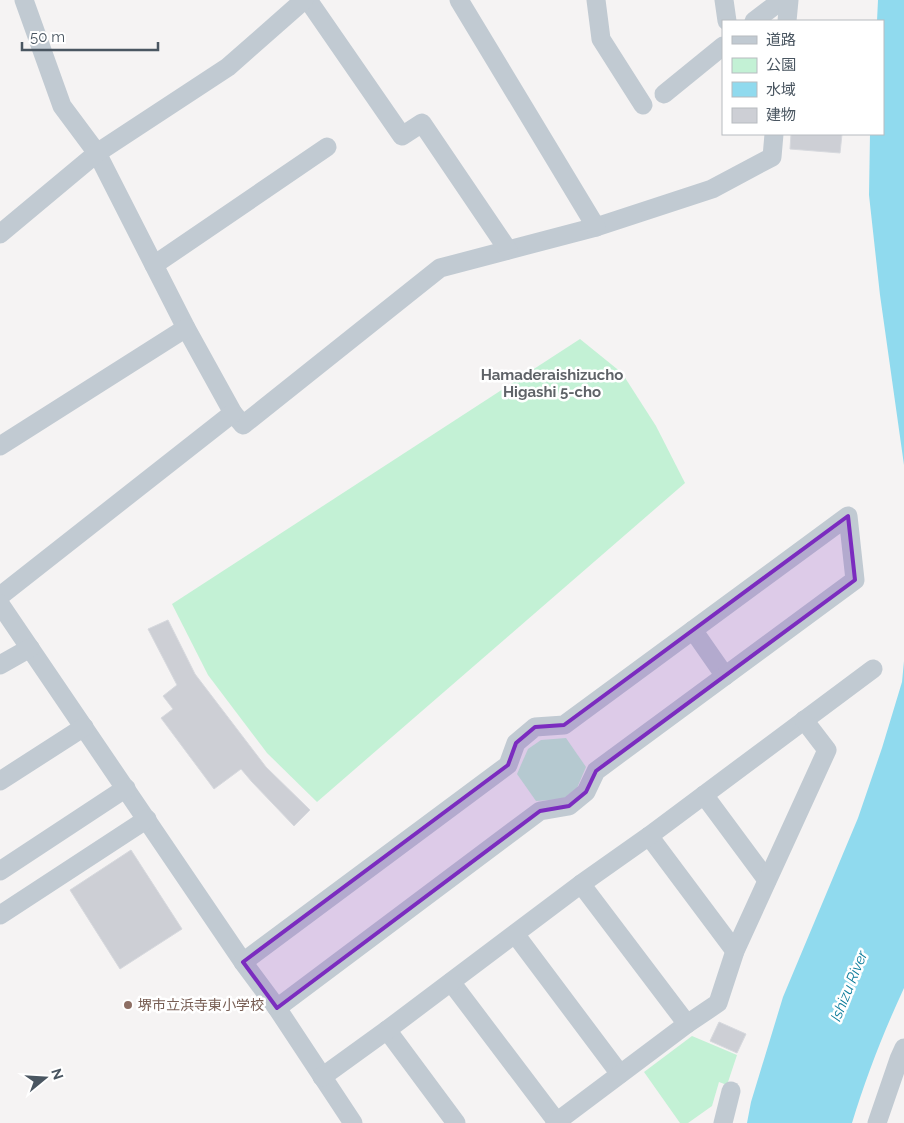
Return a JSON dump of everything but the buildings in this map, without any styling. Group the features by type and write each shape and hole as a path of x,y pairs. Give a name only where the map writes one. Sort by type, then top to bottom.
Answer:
{"street":[{"path":"24,0 62,106 97,153 186,328 233,413 243,424 440,268 596,227 712,189 772,157 774,135"},
{"path":"0,234 97,153 228,67 304,0"},
{"path":"308,0 402,136 422,123 508,250"},
{"path":"459,0 596,227"},
{"path":"596,0 601,40 643,105"},
{"path":"724,0 727,20"},
{"path":"755,20 782,0"},
{"path":"787,20 789,0"},
{"path":"664,94 722,47"},
{"path":"154,265 327,147"},
{"path":"0,446 186,328"},
{"path":"0,596 233,413"},
{"path":"243,962 508,765 516,743 535,727 564,725 848,516 855,580 596,771 586,792 570,806 540,811 276,1008"},
{"path":"0,604 353,1123"},
{"path":"694,630 725,676"},
{"path":"0,665 30,648"},
{"path":"322,1077 873,669"},
{"path":"451,982 556,1122 686,1024 718,1003 735,952 828,750 804,720"},
{"path":"0,781 84,727"},
{"path":"0,871 126,788"},
{"path":"704,795 767,880"},
{"path":"0,915 147,819"},
{"path":"649,836 735,952"},
{"path":"581,884 686,1024"},
{"path":"514,934 620,1074"},
{"path":"387,1030 456,1123"},
{"path":"877,1123 904,1048"},
{"path":"723,1123 731,1091"}],"highlighted area":[{"path":"848,516 855,580 596,771 586,792 569,806 540,811 277,1008 243,962 508,765 516,743 535,727 564,725"}],"green space":[{"path":"580,339 622,373 656,426 685,483 317,802 267,753 208,675 172,604"},
{"path":"566,738 586,767 577,788 563,799 536,801 517,774 528,749 541,740"},
{"path":"692,1036 737,1055 727,1085 719,1082 712,1106 688,1123 680,1123 644,1072"}],"water":[{"path":"878,0 904,0 904,465 880,295 869,195 870,135 884,135 884,20 877,20"},
{"name":"Ishizu River","path":"904,661 904,988 876,1054 852,1123 747,1123 751,1102 783,997 858,818 882,748 902,682"}],"place":[{"name":"堺市立浜寺東小学校","path":"128,1005"}],"district":[{"name":"Hamaderaishizucho Higashi 5-cho","path":"552,384"}]}
